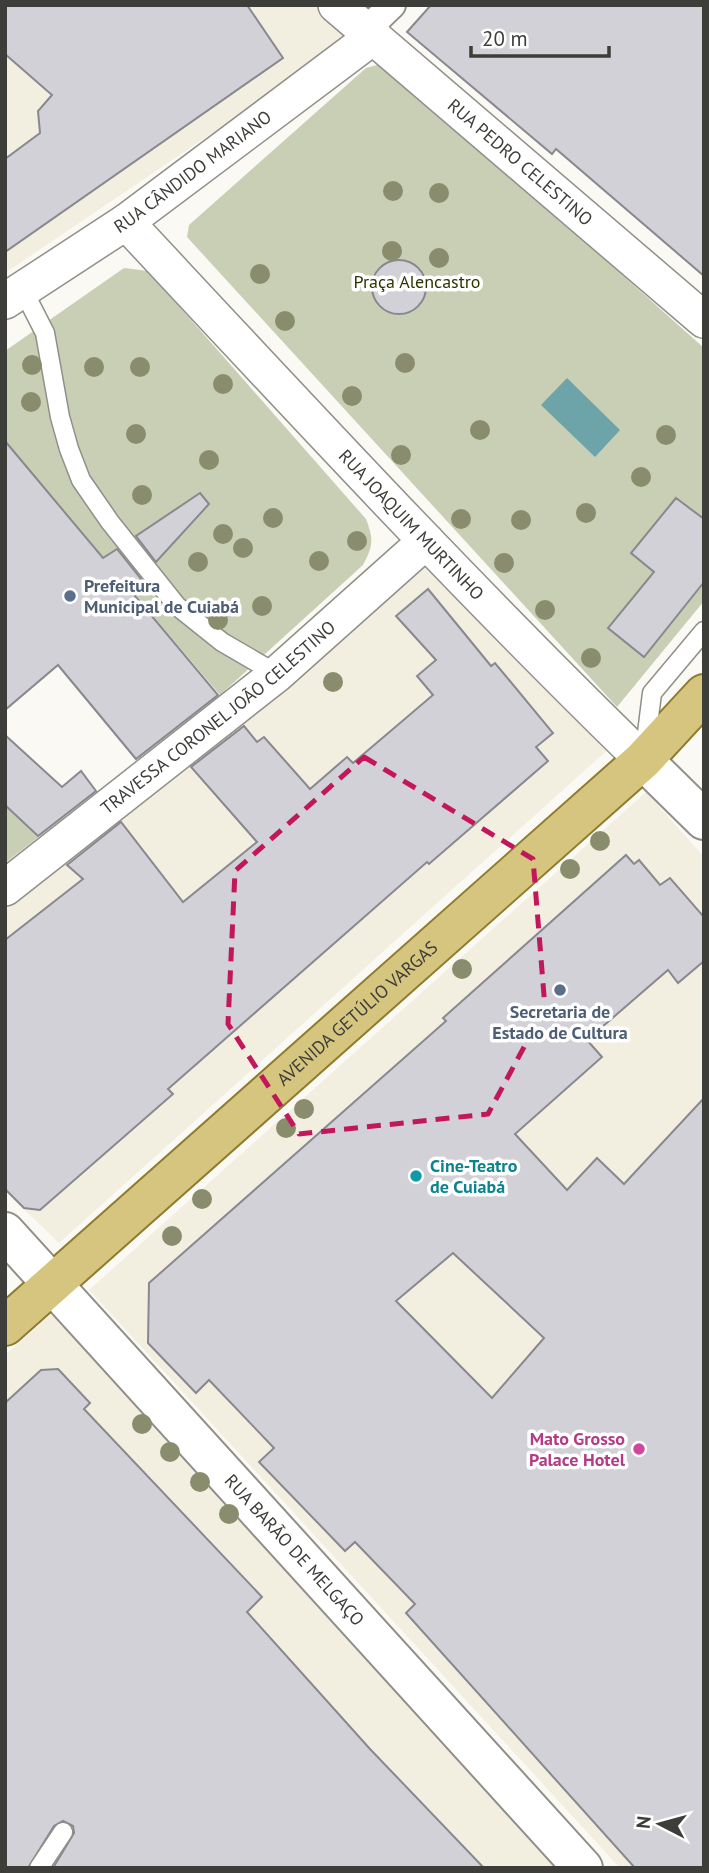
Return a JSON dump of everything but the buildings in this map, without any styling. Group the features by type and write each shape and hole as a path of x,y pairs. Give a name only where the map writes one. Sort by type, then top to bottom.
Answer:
{"main road":[{"name":"AVENIDA GETÚLIO VARGAS","path":"5,1326 643,760 704,694"}],"street":[{"name":"RUA PEDRO CELESTINO","path":"336,5 704,320"},
{"path":"371,33 392,5"},
{"name":"RUA CÂNDIDO MARIANO","path":"14,295 126,222 371,33"},
{"name":"RUA JOAQUIM MURTINHO","path":"126,222 426,541 581,700 704,820"},
{"name":"TRAVESSA CORONEL JOÃO CELESTINO","path":"5,888 277,674 426,541"},
{"name":"RUA BARÃO DE MELGAÇO","path":"5,1232 583,1868"}],"lane":[{"path":"14,295 45,333 60,417 69,449 81,480 110,522 177,606 222,642 277,674"},
{"path":"643,760 652,693 704,631"},
{"path":"39,1868 63,1832"}],"highlighted area":[{"path":"364,757 533,859 545,1008 488,1114 299,1134 228,1024 235,871"}],"shaded area":[{"path":"5,5 321,5 356,36 5,273"},
{"path":"426,558 613,745 59,1243 5,1191 5,910 182,771"},
{"path":"646,792 704,857 704,1868 620,1868 89,1290"},
{"path":"53,1313 557,1868 5,1868 5,1355"}],"green space":[{"name":"Praça Alencastro","path":"385,63 704,348 704,601 617,707 187,237 189,225 366,68"},
{"path":"124,268 148,271 366,519 370,532 370,548 363,565 220,695 5,441 5,351"},
{"path":"5,762 63,818 5,863"}],"water":[{"path":"567,378 620,430 595,457 541,405"}],"place":[{"name":"Prefeitura Municipal de Cuiabá","path":"70,596"},
{"name":"Secretaria de Estado de Cultura","path":"560,990"},
{"name":"Cine-Teatro de Cuiabá","path":"416,1176"},
{"name":"Mato Grosso Palace Hotel","path":"639,1449"}]}
